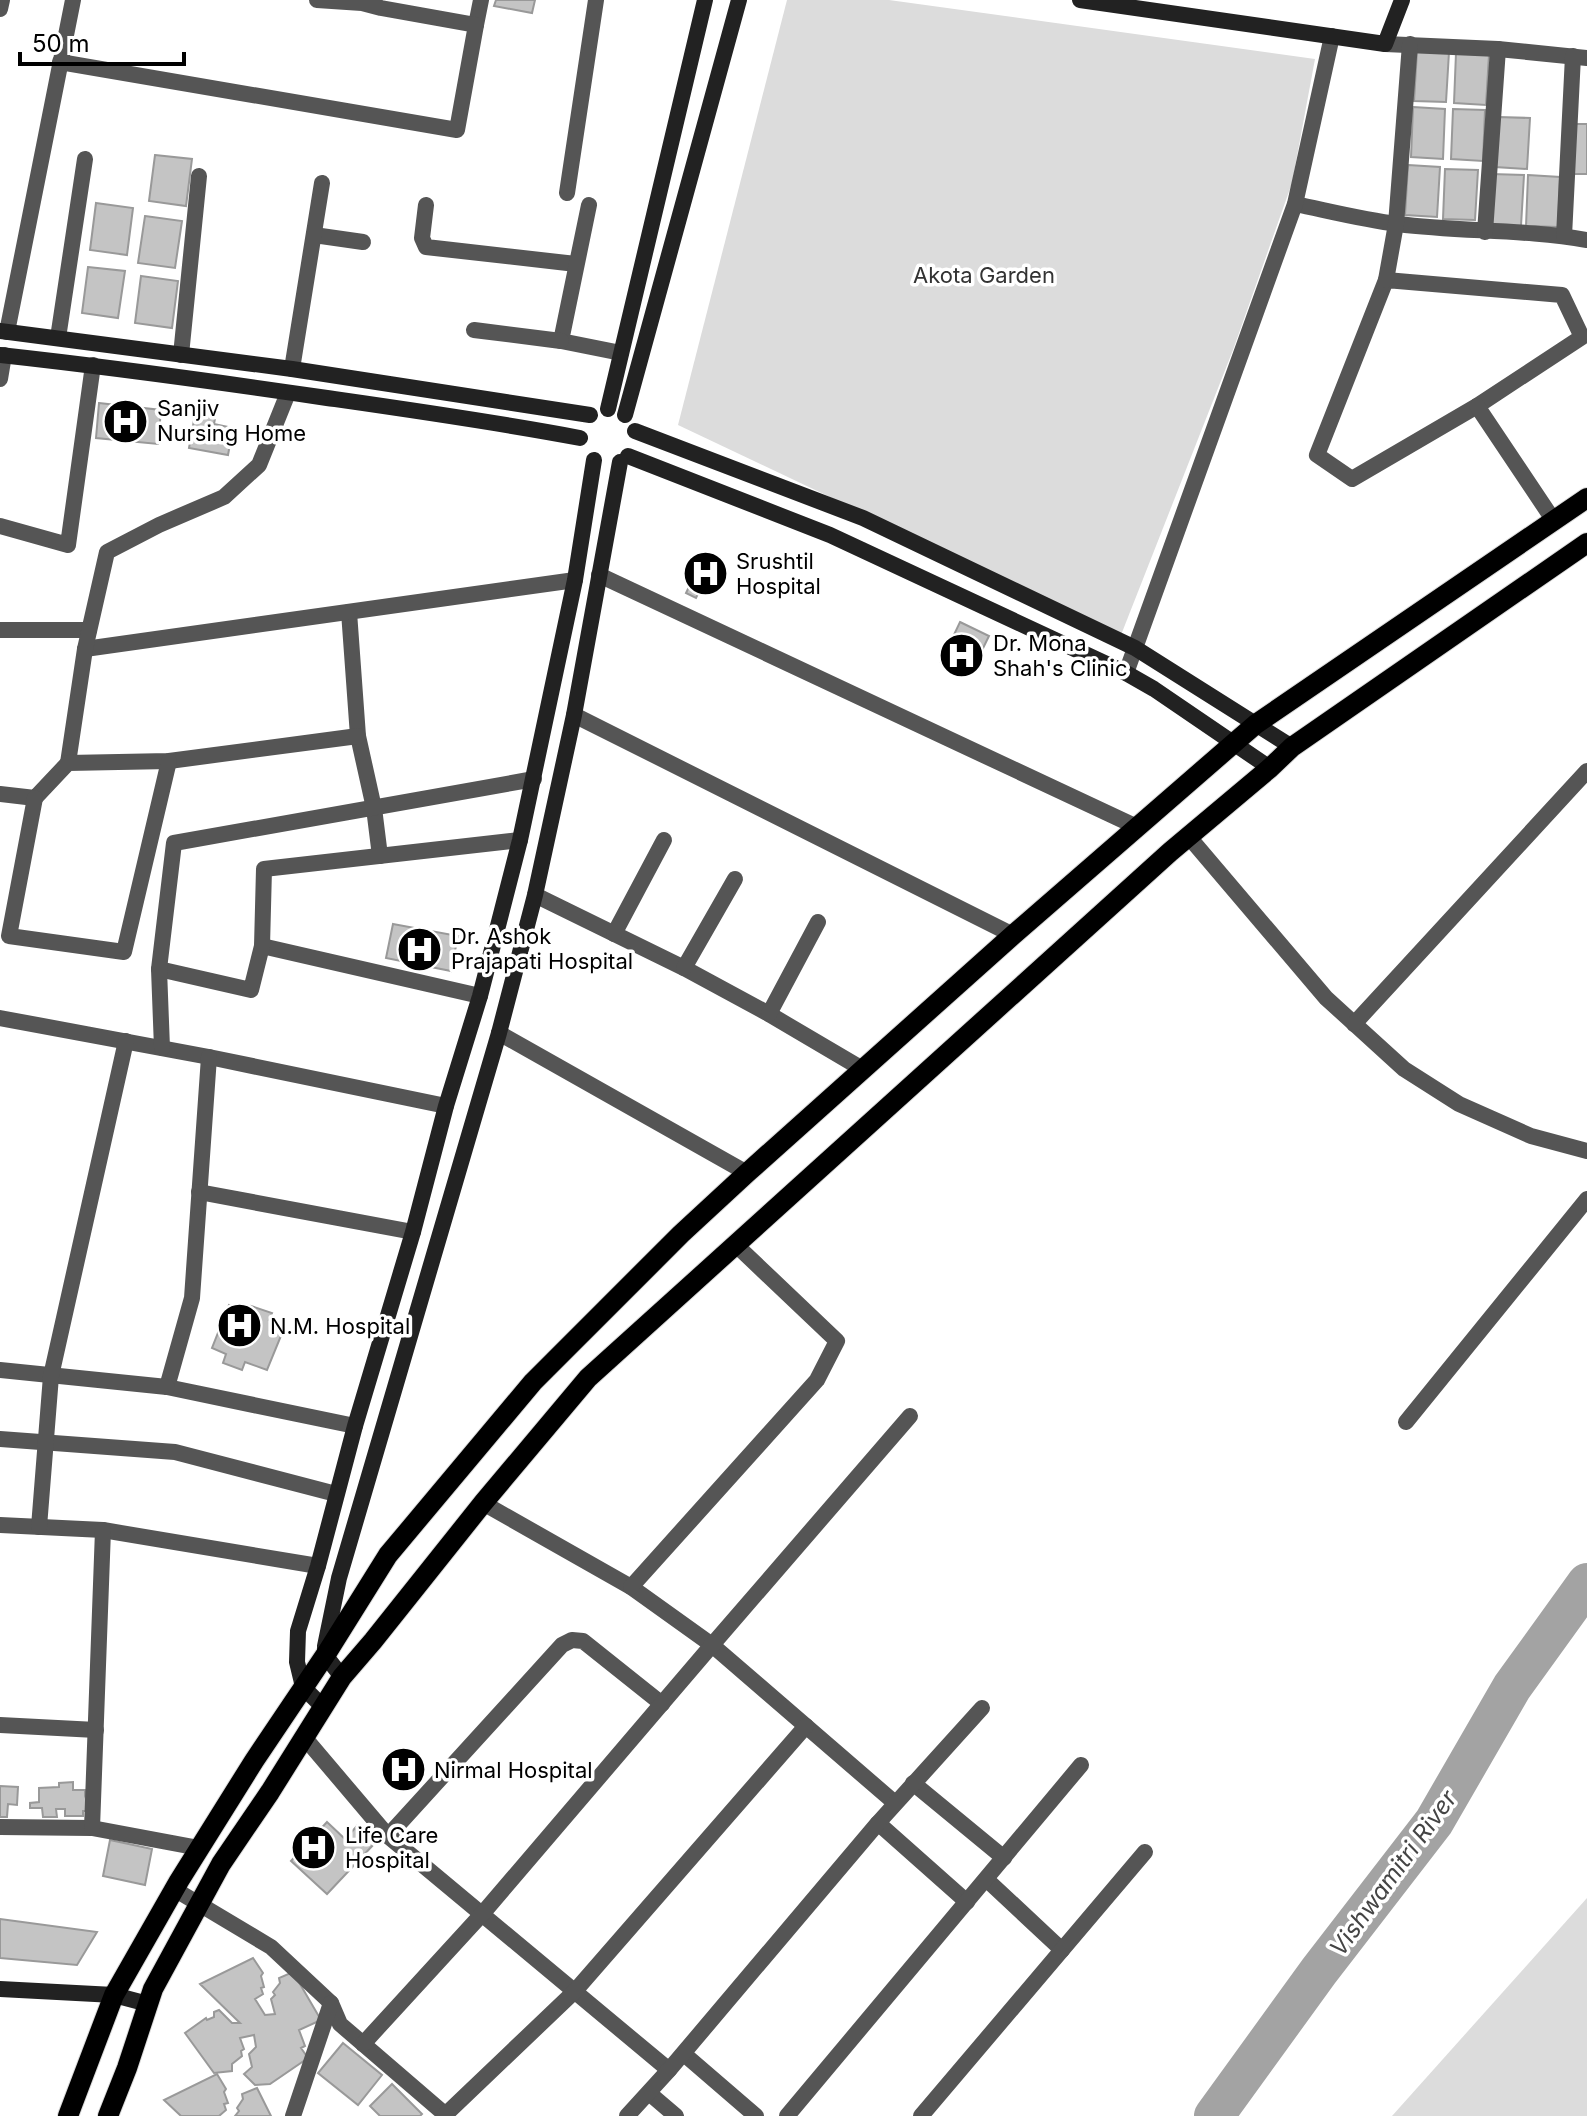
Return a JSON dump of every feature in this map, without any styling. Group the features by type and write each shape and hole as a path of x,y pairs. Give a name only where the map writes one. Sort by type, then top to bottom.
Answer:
{"main road":[{"path":"608,409 705,0"},
{"path":"625,415 739,0"},
{"path":"1080,0 1385,44 1402,0"},
{"path":"3,331 292,369 590,415 608,409 617,410 632,422 635,431 633,449 624,459 535,895 499,1033 339,1578 325,1655 342,1677"},
{"path":"2,355 444,415 580,438"},
{"path":"590,415 580,438 582,447 594,460 602,464 624,459 830,535 1126,673 1270,768"},
{"path":"635,431 863,518 915,542 1135,648 1292,747"},
{"path":"322,1706 303,1687 297,1662 298,1631 480,996 520,840 575,580 594,460"},
{"path":"68,2116 114,1995 199,1848 388,1555 533,1382 681,1234 747,1173 1013,935 1256,724 1587,498"},
{"path":"902,568 915,542"},
{"path":"108,2116 153,1989 221,1864 270,1792 322,1706 483,1503 588,1378 1292,747 1587,543"},
{"path":"0,1989 114,1995 148,2004"}],"street":[{"path":"0,9 2,0"},
{"path":"3,331 73,0"},
{"path":"317,0 382,4 476,25"},
{"path":"60,62 457,130 481,0"},
{"path":"567,193 596,0"},
{"path":"1126,673 1295,204 1332,36"},
{"path":"1385,44 1498,49 1580,57 1564,236"},
{"path":"1386,280 1562,295 1582,337 1477,406 1352,479 1317,455 1386,280 1396,224 1410,44"},
{"path":"1485,232 1498,49"},
{"path":"58,338 85,159"},
{"path":"181,355 199,176"},
{"path":"292,369 322,183"},
{"path":"1295,204 1396,224 1587,240"},
{"path":"426,205 422,238 426,247 576,264"},
{"path":"561,341 589,205"},
{"path":"314,235 363,242"},
{"path":"474,330 561,341 621,353"},
{"path":"0,379 2,355"},
{"path":"0,526 68,545 93,365"},
{"path":"169,761 124,952 9,936 35,798 68,763 85,649 107,552 224,497 259,465 288,393"},
{"path":"1477,406 1554,521"},
{"path":"599,575 1137,827"},
{"path":"85,649 575,580"},
{"path":"349,612 358,736 374,808 380,856"},
{"path":"0,630 89,630"},
{"path":"574,715 1013,935"},
{"path":"68,763 169,761 358,736"},
{"path":"1354,1024 1587,771"},
{"path":"162,1048 159,969 174,843 534,779"},
{"path":"0,794 35,798"},
{"path":"1189,837 1326,998 1404,1069 1459,1104 1531,1136 1587,1151"},
{"path":"159,969 251,990 262,946 264,869 520,840"},
{"path":"614,934 664,840"},
{"path":"684,968 735,879"},
{"path":"535,895 684,968 864,1070"},
{"path":"769,1014 818,922"},
{"path":"262,946 480,996"},
{"path":"0,1018 446,1106"},
{"path":"499,1033 747,1173"},
{"path":"39,1527 51,1376 126,1041"},
{"path":"167,1387 192,1298 209,1057"},
{"path":"199,1192 413,1232"},
{"path":"1406,1422 1587,1199"},
{"path":"631,1587 817,1380 837,1341 736,1245"},
{"path":"0,1370 167,1387 355,1426"},
{"path":"363,2044 483,1913 910,1416"},
{"path":"0,1439 175,1452 336,1494"},
{"path":"483,1503 631,1587 712,1645 895,1803"},
{"path":"0,1525 103,1530 318,1566"},
{"path":"92,1828 103,1530"},
{"path":"388,1836 562,1645 572,1640 583,1641 662,1704"},
{"path":"627,2116 684,2054 895,1803 982,1708"},
{"path":"0,1725 96,1730"},
{"path":"174,1889 271,1947 331,2003 340,2024 446,2115 575,1991 806,1726"},
{"path":"304,1737 388,1836 669,2070"},
{"path":"787,2116 1081,1765"},
{"path":"913,1783 1004,1858"},
{"path":"878,1823 967,1902"},
{"path":"0,1827 92,1828 199,1848"},
{"path":"921,2116 1145,1852"},
{"path":"986,1879 1062,1950"},
{"path":"293,2116 331,2003"},
{"path":"684,2054 756,2116"},
{"path":"649,2093 676,2116"}],"green space":[{"name":"Akota Garden","path":"787,0 889,0 1315,59 1292,183 1233,350 1121,635 678,425"},
{"path":"1587,1898 1587,2116 1392,2116"}],"building":[{"path":"496,0 535,0 532,13 494,6"},
{"path":"1417,51 1449,52 1446,102 1414,101"},
{"path":"1456,53 1489,55 1486,105 1454,103"},
{"path":"1413,107 1445,109 1443,159 1411,157"},
{"path":"1453,109 1485,110 1483,161 1451,159"},
{"path":"1498,117 1530,118 1527,169 1495,167"},
{"path":"1576,124 1587,124 1587,174 1573,174"},
{"path":"155,155 192,159 186,206 149,201"},
{"path":"1408,165 1440,167 1437,217 1405,215"},
{"path":"1445,169 1478,170 1475,220 1443,219"},
{"path":"1491,174 1524,175 1521,226 1489,224"},
{"path":"1528,175 1560,177 1558,227 1526,226"},
{"path":"96,203 133,208 127,255 90,250"},
{"path":"145,216 182,221 175,268 138,263"},
{"path":"88,267 125,271 118,318 82,313"},
{"path":"141,276 178,281 172,328 135,323"},
{"path":"99,403 161,410 158,444 96,438"},
{"path":"196,409 216,413 214,424 233,428 228,455 189,448"},
{"path":"700,564 721,574 716,586 704,581 696,598 686,593"},
{"path":"960,622 989,636 970,675 941,662"},
{"path":"393,924 458,936 451,971 386,958"},
{"path":"229,1305 249,1312 251,1306 272,1313 269,1320 285,1326 267,1370 245,1362 242,1370 223,1363 226,1354 212,1348"},
{"path":"73,1782 73,1790 85,1790 91,1811 83,1811 83,1816 65,1816 65,1809 56,1809 57,1817 43,1817 42,1808 30,1808 30,1803 39,1802 39,1788 59,1787 59,1783"},
{"path":"0,1786 18,1787 17,1805 8,1804 7,1817 0,1817"},
{"path":"327,1822 345,1839 357,1826 375,1843 327,1894 291,1861"},
{"path":"110,1840 152,1849 145,1885 103,1876"},
{"path":"0,1919 97,1932 77,1965 0,1958"},
{"path":"253,1958 263,1973 263,1994 255,1999 265,2015 275,2014 271,1999 280,1983 279,1978 293,1972 321,2020 299,2030 305,2046 301,2048 308,2058 270,2084 255,2085 244,2074 252,2067 249,2054 256,2047 254,2035 240,2038 244,2049 242,2056 232,2064 232,2071 214,2073 185,2033 206,2018 214,2017 214,2012 219,2010 232,2023 240,2023 200,1984"},
{"path":"343,2043 382,2075 358,2105 318,2073"},
{"path":"217,2074 226,2089 224,2092 228,2103 224,2104 226,2110 219,2116 181,2116 164,2100"},
{"path":"392,2084 422,2114 420,2116 380,2116 370,2106"},
{"path":"257,2088 271,2116 235,2116 243,2099 242,2094"}],"waterway":[{"name":"Vishwamitri River","path":"1214,2116 1319,1971 1434,1822 1512,1687 1587,1583"}],"place":[{"name":"Sanjiv Nursing Home","path":"126,421"},
{"name":"Srushtil Hospital","path":"705,574"},
{"name":"Dr. Mona Shah's Clinic","path":"962,656"},
{"name":"Dr. Ashok Prajapati Hospital","path":"420,949"},
{"name":"N.M. Hospital","path":"239,1326"},
{"name":"Nirmal Hospital","path":"403,1770"},
{"name":"Life Care Hospital","path":"314,1848"}]}
